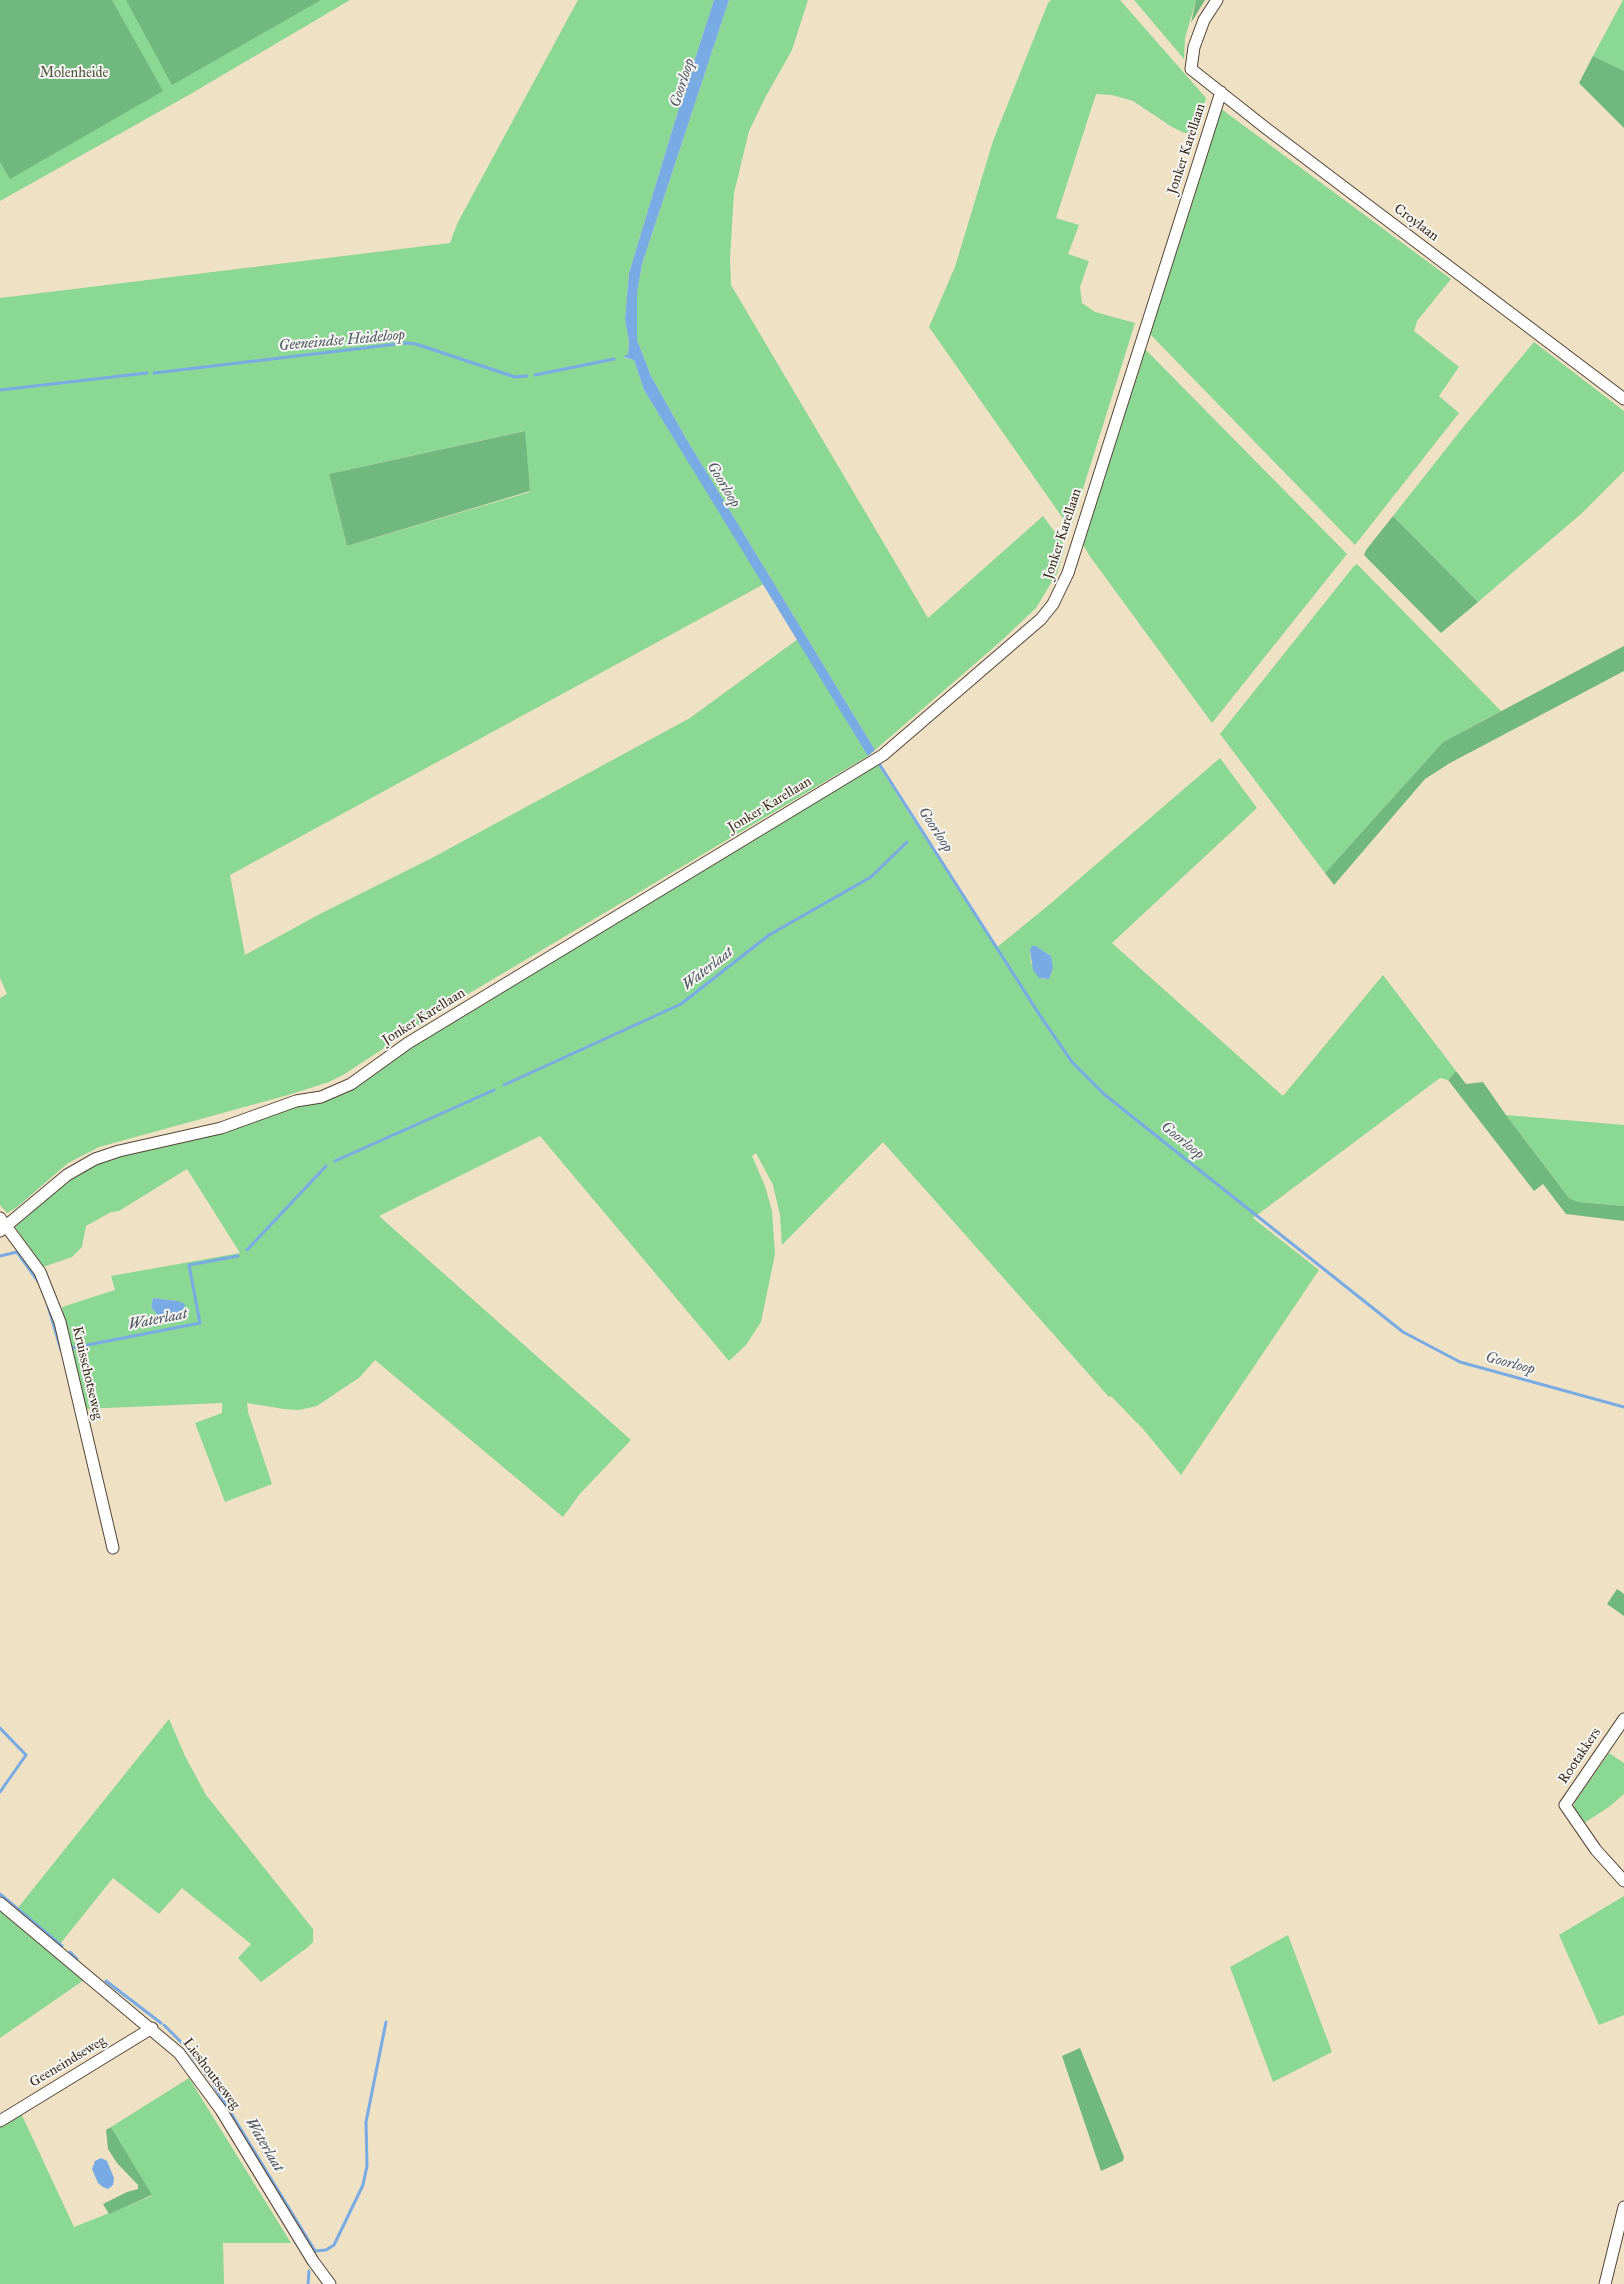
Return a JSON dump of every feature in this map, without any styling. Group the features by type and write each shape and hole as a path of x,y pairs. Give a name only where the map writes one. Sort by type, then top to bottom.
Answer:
{"street":[{"name":"Croylaan","path":"1217,0 1204,20 1194,48 1192,69 1267,129 1624,399"},
{"name":"Jonker Karellaan","path":"2,1225 67,1175 95,1159 119,1150 221,1128 296,1102 321,1097 351,1084 408,1043 883,755 1041,619 1053,604 1068,573 1221,92"},
{"name":"Kruisschotseweg","path":"2,1225 40,1272 60,1322 113,1548"},
{"name":"Rootakkers","path":"1624,1719 1565,1804 1596,1850 1624,1881"},
{"name":"Lieshoutseweg","path":"0,1903 59,1954 152,2028 179,2053 221,2110 330,2284"},
{"name":"Geeneindseweg","path":"0,2121 152,2028"},
{"path":"1605,2284 1624,2207"}],"green space":[{"name":"Molenheide","path":"0,0 350,0 187,96 0,201"},
{"path":"0,0 112,0 163,91 10,179 0,162"},
{"path":"126,0 321,0 172,85"},
{"path":"578,0 714,0 629,273 625,319 629,342 628,354 624,358 634,360 644,390 764,584 230,875 245,955 316,916 430,859 690,718 798,639 868,756 453,1003 343,1075 329,1082 288,1095 99,1147 68,1163 16,1208 7,1213 0,1205 0,998 7,994 0,978 0,298 450,243 458,222","holes":["524,431 530,492 347,546 329,474"]},
{"path":"729,0 808,0 792,50 749,131 734,193 730,258 731,285 928,618 1043,516 1065,546 1057,573 1036,608 1000,642 875,750 687,440 651,376 637,340 637,293 642,264"},
{"path":"1051,0 1120,0 1206,98 1195,135 1172,127 1133,101 1112,95 1096,94 1056,218 1079,225 1068,254 1089,261 1080,287 1082,303 1095,312 1135,323 1071,527 1069,527 929,327 955,267 993,141 1048,3"},
{"path":"1134,0 1196,0 1185,38 1184,59"},
{"path":"1196,0 1205,0 1191,23"},
{"path":"1624,0 1624,71 1593,56"},
{"path":"1593,56 1624,71 1624,128 1579,83"},
{"path":"1220,108 1451,279 1417,321 1414,331 1459,367 1439,396 1459,413 1355,545 1148,332"},
{"path":"1534,342 1624,411 1624,471 1581,514 1478,602 1393,516 1468,421"},
{"path":"1143,347 1347,554 1212,723 1089,555 1081,541"},
{"path":"525,431 530,491 347,546 329,474"},
{"path":"1393,516 1478,602 1441,633 1364,555"},
{"path":"1357,564 1501,711 1443,742 1325,873 1220,734"},
{"path":"1624,646 1624,671 1450,763 1425,779 1334,885 1325,873 1443,742"},
{"path":"1220,758 1257,808 1112,943 1283,1096 1383,975 1456,1071 1448,1080 1440,1078 1253,1218 1319,1270 1181,1475 1143,1429 1111,1396 1109,1397 883,1142 782,1245 780,1215 773,1185 756,1153 752,1156 765,1186 772,1211 775,1254 761,1322 746,1345 729,1361 540,1136 379,1216 631,1440 579,1495 563,1517 375,1360 360,1377 317,1406 299,1410 247,1403 248,1412 272,1484 225,1502 195,1423 222,1413 222,1403 83,1409 62,1307 115,1290 111,1276 240,1253 187,1169 119,1211 111,1212 86,1226 82,1247 72,1257 43,1267 15,1227 75,1175 103,1162 309,1103 685,882 878,765 996,948","holes":["1036,946 1051,956 1052,972 1049,978 1042,979 1031,963 1030,950","153,1298 178,1301 174,1320 160,1318 151,1307"]},
{"path":"1456,1071 1466,1084 1483,1082 1569,1198 1578,1202 1624,1206 1624,1221 1566,1214 1543,1184 1534,1191 1448,1080"},
{"path":"1506,1115 1624,1125 1624,1206 1578,1202 1569,1198"},
{"path":"1617,1589 1624,1594 1624,1616 1607,1604"},
{"path":"169,1719 185,1756 206,1795 313,1929 313,1942 261,1982 238,1958 251,1944 182,1888 159,1914 113,1878 60,1944 17,1909"},
{"path":"1609,1753 1624,1763 1624,1794 1609,1807 1581,1825 1573,1810 1575,1802"},
{"path":"1624,1896 1624,2015 1599,2025 1559,1935"},
{"path":"0,1911 84,1980 0,2038"},
{"path":"1288,1935 1332,2052 1273,2082 1230,1967"},
{"path":"1080,2048 1124,2157 1123,2161 1101,2171 1062,2056"},
{"path":"189,2078 291,2243 223,2243 224,2284 0,2284 0,2121 19,2109 74,2227 152,2196 111,2127"},
{"path":"111,2127 152,2195 109,2214 103,2204 127,2192 138,2189 138,2185 117,2163 108,2149 106,2130"}],"water":[{"path":"714,0 729,0 642,264 637,293 637,340 651,376 687,440 875,750 868,756 644,390 634,360 623,357 628,354 629,342 625,319 629,273"},
{"path":"1032,946 1036,946 1051,956 1053,968 1049,979 1039,978 1033,970 1030,950"},
{"path":"153,1298 178,1301 185,1304 183,1312 174,1320 160,1318 151,1307"},
{"path":"101,2158 107,2161 114,2178 113,2185 108,2189 98,2183 92,2169 95,2161"}],"waterway":[{"name":"Geeneindse Heideloop","path":"154,373 406,343 416,344 515,377 527,376"},
{"name":"Geeneindse Heideloop","path":"535,375 614,359"},
{"name":"Geeneindse Heideloop","path":"0,390 147,373"},
{"name":"Goorloop","path":"878,762 1039,1014 1072,1062 1105,1095 1403,1332 1460,1362 1624,1407"},
{"name":"Waterlaat","path":"504,1085 681,1004 769,935 871,877 907,842"},
{"name":"Waterlaat","path":"335,1161 494,1090"},
{"name":"Waterlaat","path":"247,1250 326,1166"},
{"name":"Waterlaat","path":"0,1256 17,1252 40,1284"},
{"name":"Waterlaat","path":"72,1348 200,1323 189,1265 238,1256"},
{"name":"Waterlaat","path":"48,1306 61,1350"},
{"name":"Waterlaat","path":"0,1728 26,1755 0,1792"},
{"name":"Waterlaat","path":"0,1894 62,1946"},
{"name":"Waterlaat","path":"70,1952 77,1959"},
{"name":"Waterlaat","path":"106,1981 161,2023"},
{"path":"315,2251 326,2250 334,2245 363,2185 367,2166 366,2122 386,2022"},
{"name":"Waterlaat","path":"164,2025 183,2044"},
{"name":"Waterlaat","path":"190,2053 212,2082 315,2251"},
{"name":"Waterlaat","path":"308,2284 309,2271"}]}
